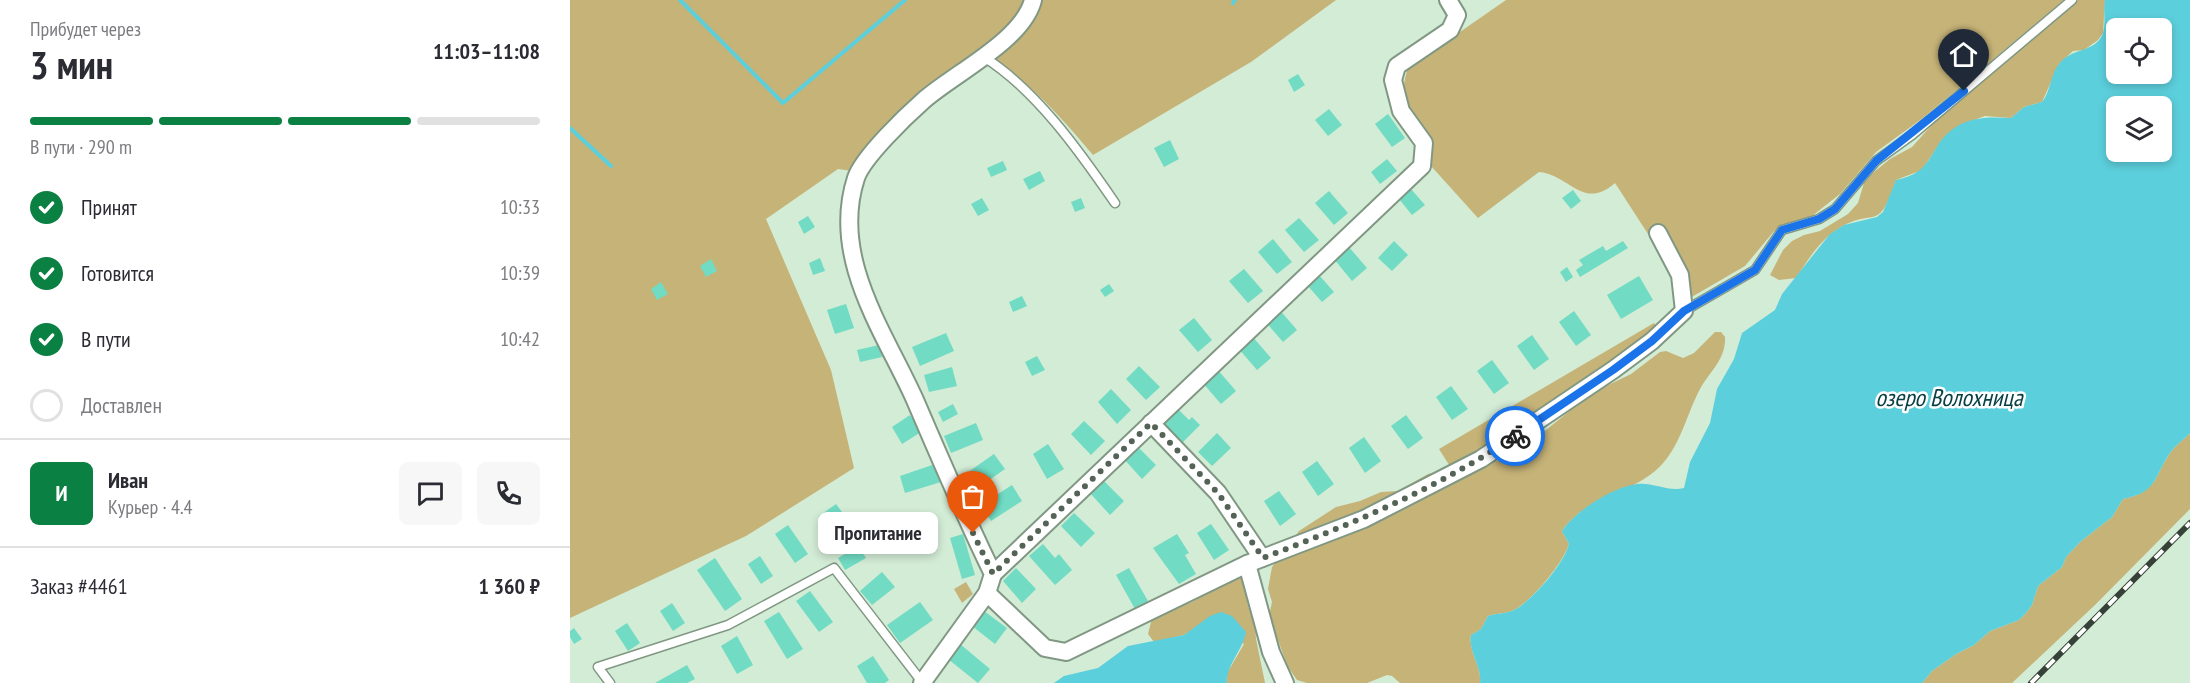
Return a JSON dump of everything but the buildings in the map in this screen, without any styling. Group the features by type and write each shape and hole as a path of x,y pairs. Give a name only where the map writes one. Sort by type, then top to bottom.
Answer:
{"street":[{"path":"993,574 860,286 848,225 856,176 897,123 942,84 1019,26 1030,10 1033,0"},
{"path":"922,682 987,593 993,574 1422,166 1424,143 1401,111 1392,80 1396,66 1450,30 1457,15 1448,0"},
{"path":"987,593 1045,648 1066,652 1255,561 1364,519 1481,459 1613,370 1652,341 1684,311 1680,275 1658,233"},
{"path":"1151,423 1218,493 1255,561 1271,652 1285,683"}],"lane":[{"path":"1684,311 1755,270 1782,230 1819,219 1835,209 1876,161 1912,135 2072,0"},
{"path":"981,56 997,66 1069,136 1115,203"},
{"path":"610,683 598,667 728,624 834,568 922,682"}],"shaded area":[{"path":"570,0 1336,0 1251,62 1093,155 1054,111 1025,83 978,50 892,119 852,171 838,169 766,219 831,370 854,468 746,536 570,618"},
{"path":"1506,0 2064,0 1923,118 1876,152 1840,194 1812,216 1775,230 1745,266 1690,298 1682,271 1660,224 1648,234 1615,183 1604,191 1594,194 1585,193 1550,174 1539,172 1478,218 1431,166 1432,142 1412,116 1405,100 1405,80 1408,68"},
{"path":"2078,0 2105,0 2103,33 2098,40 2084,50 2073,51 2059,64 2042,102 2024,107 2011,118 1985,116 1966,123 1942,140 1922,170 1896,180 1890,197 1879,214 1851,222 1831,234 1814,251 1796,278 1779,280 1770,275 1783,250 1792,241 1820,231 1848,214 1858,203 1864,183 1874,172 1890,159 1912,147 1939,117"},
{"path":"1654,323 1657,328 1491,445 1451,468 1439,449"},
{"path":"1715,332 1721,332 1725,337 1723,352 1700,389 1675,446 1660,467 1639,482 1592,505 1571,520 1562,531 1569,544 1566,552 1547,580 1516,609 1488,616 1481,629 1471,635 1471,647 1479,671 1480,683 1400,683 1387,675 1367,683 1307,683 1297,680 1288,667 1269,616 1272,602 1268,589 1272,567 1299,531 1336,507 1360,501 1381,492 1398,491 1428,474 1490,460 1498,461 1546,430 1592,393 1631,374 1660,352 1666,351 1683,358 1694,353"},
{"path":"2190,433 2190,509 2096,604 2012,683 1922,683 1932,671 1956,654 1974,645 1990,631 2019,620 2032,605 2038,586 2062,567 2066,557 2080,542 2112,517 2123,499 2149,488 2172,450"},
{"path":"1239,575 1243,577 1248,606 1255,623 1265,683 1227,683 1227,673 1244,644 1202,623 1184,635 1154,642 1148,634 1152,618 1192,602"},
{"path":"966,582 973,594 962,603 954,589"}],"water":[{"name":"озеро Волохница","path":"2105,0 2190,0 2190,433 2172,450 2149,488 2123,499 2112,517 2080,542 2066,557 2062,567 2038,586 2032,605 2019,620 1990,631 1974,645 1956,654 1932,671 1922,683 1480,683 1479,671 1471,647 1471,635 1481,629 1488,616 1516,609 1547,580 1561,561 1569,544 1562,531 1568,523 1595,501 1627,486 1643,484 1672,489 1684,488 1690,462 1710,423 1717,389 1734,359 1742,333 1775,310 1782,294 1830,234 1844,225 1877,217 1883,212 1896,180 1909,176 1925,165 1945,136 1953,129 1981,118 2011,118 2024,107 2042,102 2059,64 2070,55 2095,44 2104,29"},
{"path":"1221,612 1232,616 1246,632 1229,671 1227,683 1054,683 1064,676 1098,668 1128,646 1184,635 1210,616"}],"waterway":[{"path":"680,0 783,103 905,0"},
{"path":"570,128 611,166"}],"railway":[{"path":"2031,683 2190,523"}],"way so far":[{"path":"973,533 993,574 1151,423 1218,493 1263,558 1364,519 1481,459 1515,436"}],"place":[{"name":"Пропитание","path":"973,533"}],"route":[{"path":"1515,436 1613,370 1652,341 1684,311 1755,270 1782,230 1819,219 1835,209 1876,161 1912,135 1964,91"}]}
